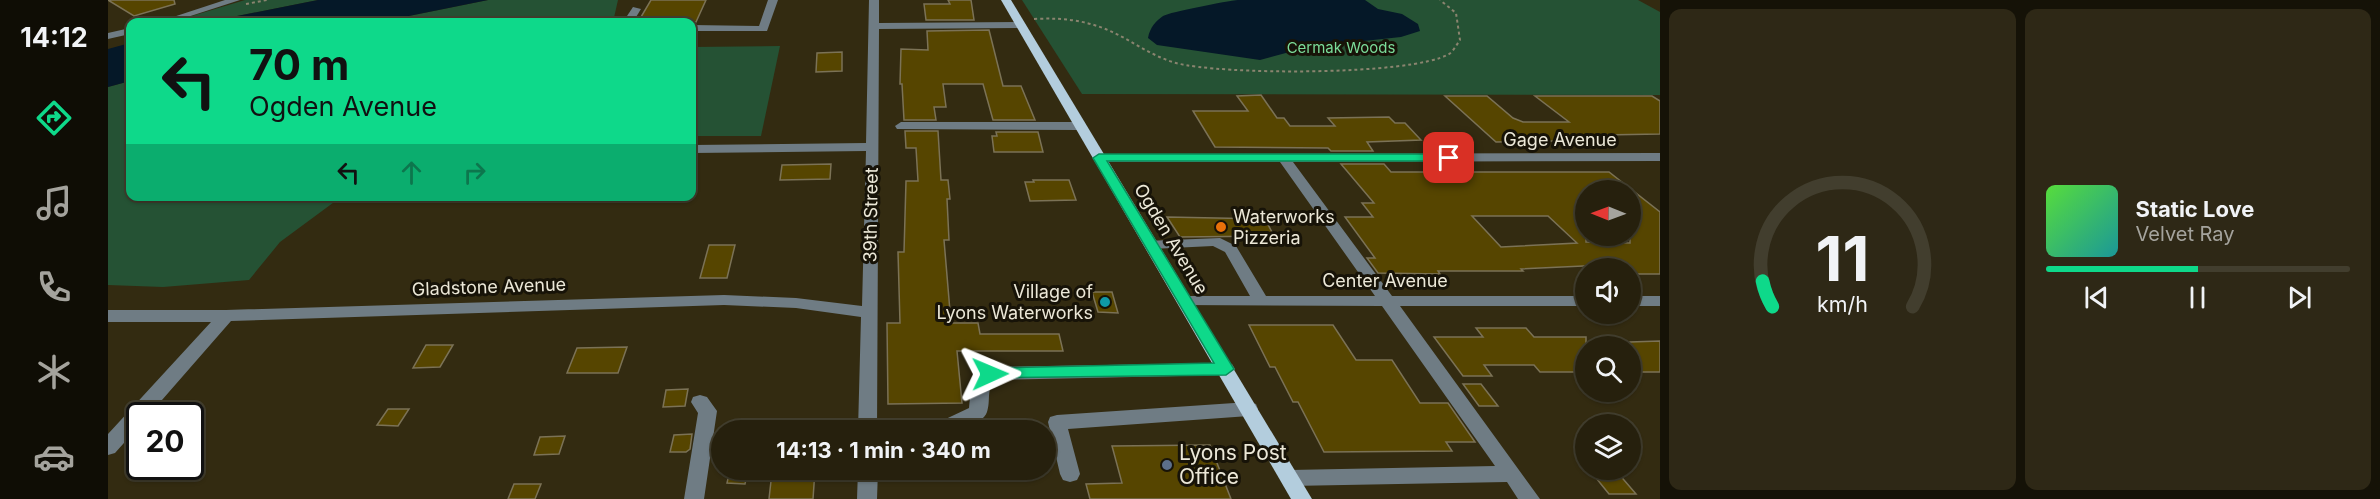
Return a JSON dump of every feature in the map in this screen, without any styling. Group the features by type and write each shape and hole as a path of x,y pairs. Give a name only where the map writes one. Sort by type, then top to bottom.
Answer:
{"main road":[{"name":"Ogden Avenue","path":"1006,0 1024,22 1080,126 1302,499"}],"street":[{"path":"176,18 235,0"},
{"path":"696,28 763,29 773,0"},
{"name":"39th Street","path":"868,420 874,0"},
{"path":"630,18 636,9"},
{"path":"874,26 1024,22"},
{"path":"108,36 126,32"},
{"path":"901,126 1080,126"},
{"path":"696,149 872,147"},
{"name":"Gage Avenue","path":"1099,158 1660,157"},
{"path":"1284,158 1530,499"},
{"path":"1151,244 1215,241 1223,244 1231,249 1261,301"},
{"name":"Gladstone Avenue","path":"108,316 226,316 724,300 796,303 870,313"},
{"name":"Center Avenue","path":"1185,301 1575,301"},
{"path":"1641,301 1660,301"},
{"path":"108,447 226,316"},
{"path":"961,420 978,412 981,383 990,374 1226,369"},
{"path":"694,499 708,411 700,402"},
{"path":"1070,474 1057,422 1249,409"},
{"path":"1290,478 1512,474"},
{"path":"867,480 867,499"}],"path":[{"path":"1024,22 1069,19 1088,22 1152,54 1195,68 1342,69 1407,64 1450,54 1460,40 1456,13 1440,0"}],"green space":[{"path":"245,0 318,0 227,18 185,18"},
{"path":"488,0 618,0 614,18 399,18"},
{"name":"Cermak Woods","path":"1022,0 1638,0 1660,12 1660,95 1082,94"},
{"path":"780,46 761,136 696,136 696,47"},
{"path":"126,82 126,201 336,201 280,242 249,280 163,287 108,285 108,87"}],"water":[{"path":"318,0 488,0 399,18 227,18"},
{"path":"1238,0 1365,0 1378,9 1402,14 1418,24 1420,31 1401,37 1308,47 1260,60 1157,45 1148,38 1154,25 1163,16 1187,9"},
{"path":"126,44 126,82 108,87 108,49"}],"building":[{"path":"108,0 174,0 175,4 134,16"},
{"path":"651,0 706,0 696,22 696,18 640,18"},
{"path":"948,0 971,0 974,20 926,20 924,4 950,4"},
{"path":"989,30 1003,86 1021,86 1035,120 993,120 983,84 943,84 946,107 934,107 936,120 904,120 902,84 900,84 901,49 928,50 927,31"},
{"path":"842,52 842,71 816,72 817,53"},
{"path":"1261,95 1277,118 1284,118 1290,126 1335,126 1328,118 1389,117 1395,123 1405,123 1421,140 1367,142 1373,151 1331,151 1328,148 1215,147 1193,111 1248,111 1237,96"},
{"path":"1445,96 1487,96 1513,118 1523,122 1569,122 1535,96 1652,96 1660,101 1660,134 1603,135 1609,140 1496,142"},
{"path":"905,131 938,131 941,180 948,180 950,199 947,199 949,240 944,240 951,323 978,323 980,334 1059,334 1063,351 957,351 962,403 888,404 887,323 900,323 898,252 904,252 906,181 918,181 916,148 906,148"},
{"path":"996,132 1038,132 1043,152 994,152 992,136 997,136"},
{"path":"831,164 830,179 780,180 782,165"},
{"path":"1341,164 1384,164 1391,172 1609,172 1619,180 1575,180 1575,241 1548,216 1472,216 1501,247 1575,243 1575,246 1641,246 1641,197 1660,212 1660,274 1641,274 1641,258 1575,258 1575,266 1521,269 1523,271 1438,271 1440,274 1378,273 1367,258 1375,258 1345,217 1373,217 1362,203 1374,203"},
{"path":"1033,180 1069,180 1076,200 1030,201 1025,182 1034,182"},
{"name":"Waterworks Pizzeria","path":"1167,217 1265,219 1274,236 1180,237"},
{"path":"709,245 735,245 727,278 700,278"},
{"name":"Village of Lyons Waterworks","path":"1092,292 1112,292 1118,313 1098,312"},
{"path":"1249,325 1333,325 1356,360 1392,360 1420,403 1448,403 1475,442 1446,442 1452,451 1324,452 1298,402 1293,402 1275,367 1270,367"},
{"path":"1476,328 1526,328 1534,337 1575,337 1575,372 1540,372 1534,365 1484,365 1492,376 1463,376 1434,337 1483,337"},
{"path":"1660,341 1660,372 1641,372 1641,342"},
{"path":"426,345 453,345 440,367 413,368"},
{"path":"627,347 618,373 567,373 577,348"},
{"path":"1463,384 1481,384 1498,406 1479,406"},
{"path":"688,389 685,406 663,407 666,390"},
{"path":"388,409 409,409 398,426 377,425"},
{"path":"692,434 690,449 686,452 670,452 674,435"},
{"path":"565,436 559,454 534,455 540,437"},
{"name":"Lyons Post Office","path":"1210,445 1231,499 1090,499 1086,484 1122,483 1112,446"},
{"path":"728,480 746,480 745,484 727,483"},
{"path":"814,480 813,499 769,499 771,481"},
{"path":"1598,480 1624,480 1636,494 1609,494"},
{"path":"514,484 541,484 535,499 508,499"}],"place":[{"name":"Waterworks Pizzeria","path":"1221,227"},
{"name":"Village of Lyons Waterworks","path":"1105,302"},
{"name":"Lyons Post Office","path":"1167,465"}],"route":[{"path":"990,374 1226,369 1099,158 1449,158"}]}
